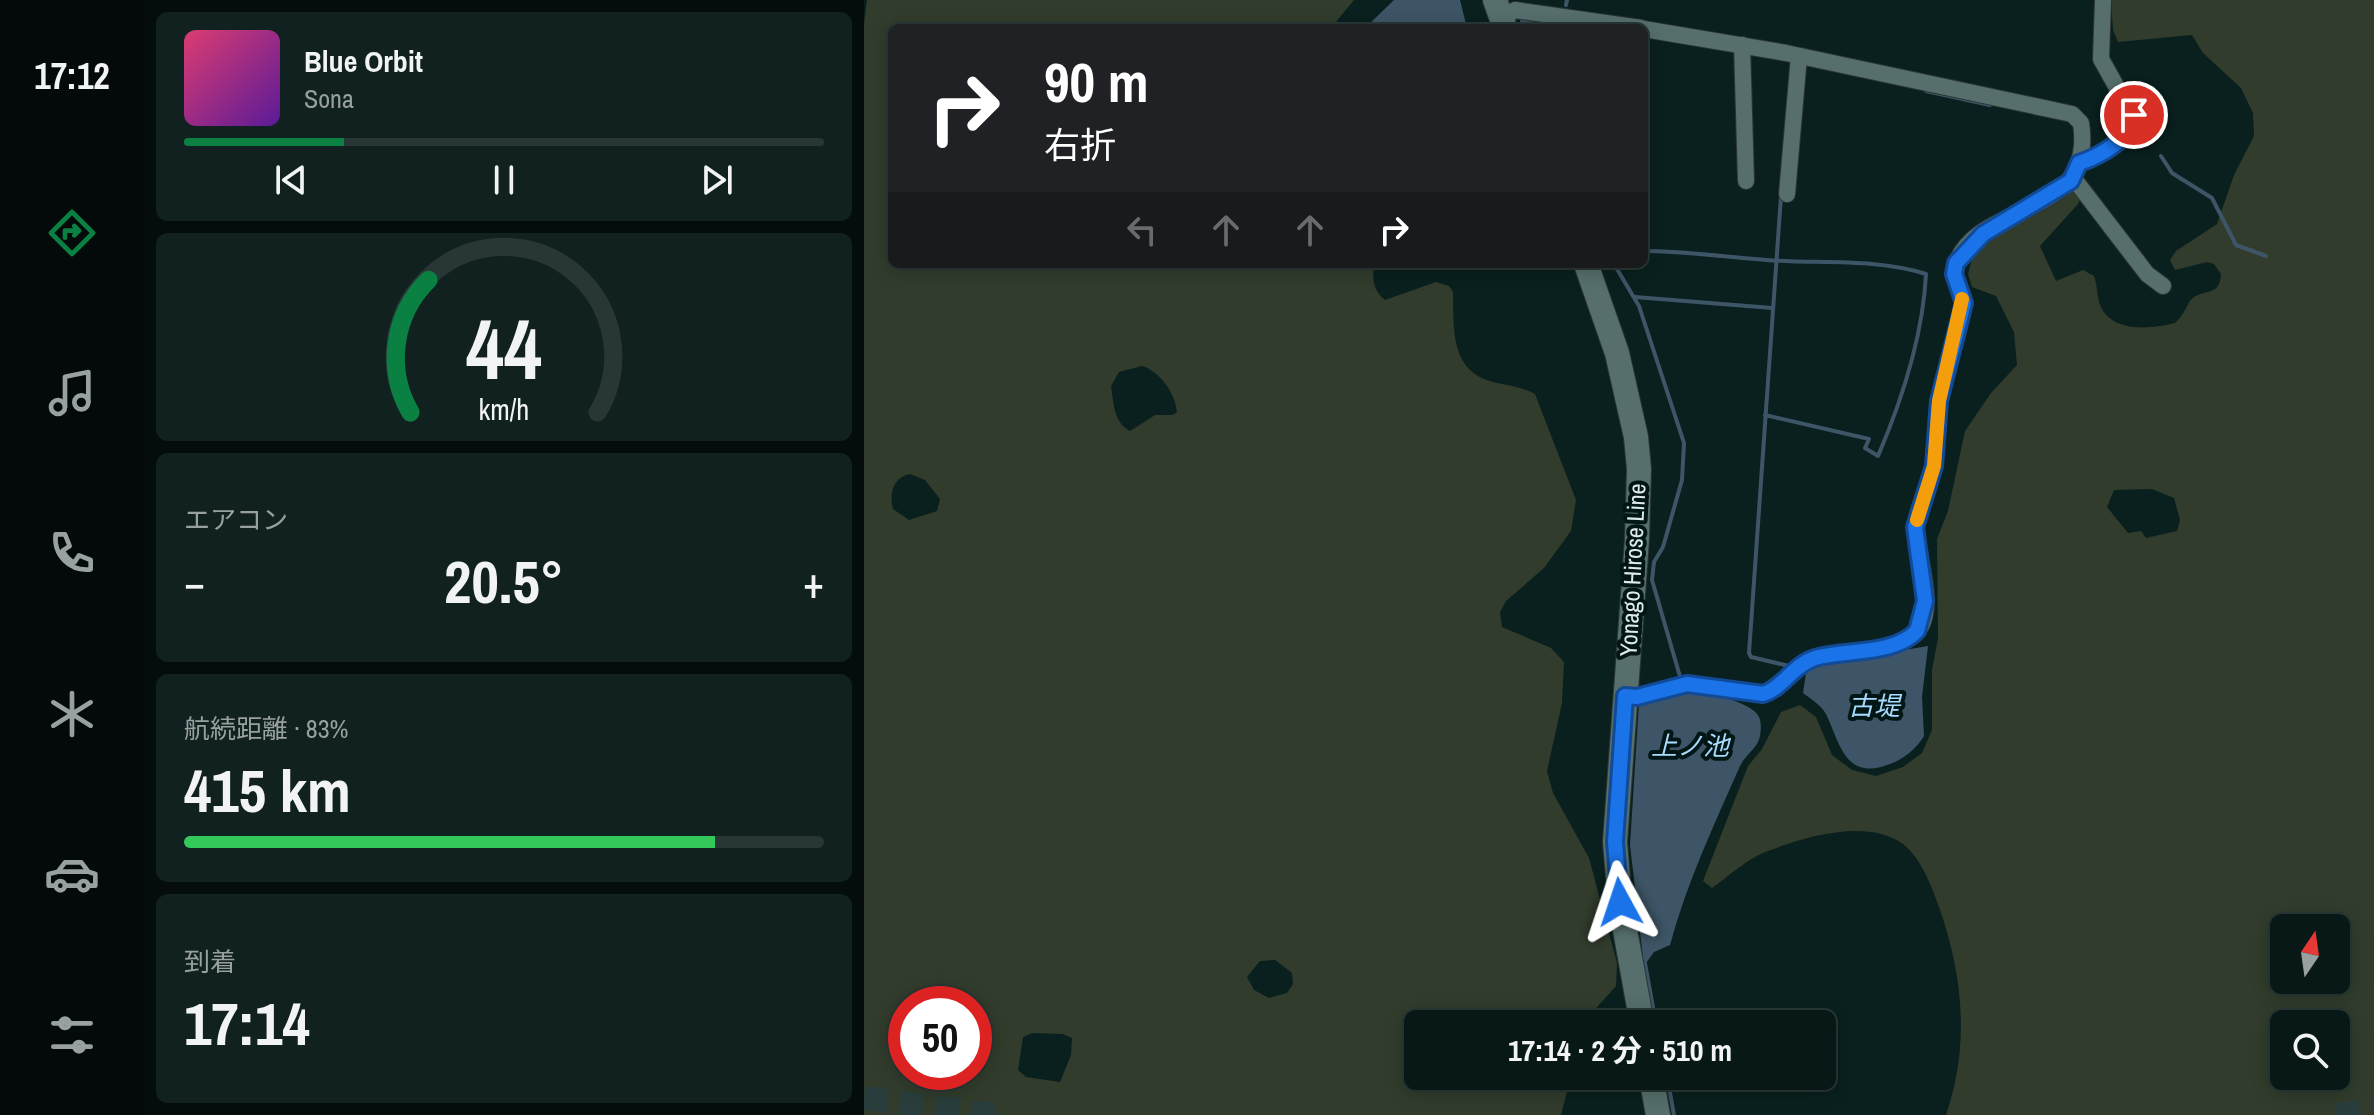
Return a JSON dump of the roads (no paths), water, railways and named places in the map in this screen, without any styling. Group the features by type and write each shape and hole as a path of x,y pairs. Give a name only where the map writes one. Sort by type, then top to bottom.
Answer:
{"main road":[{"name":"Yonago Hirose Line","path":"1587,268 1617,353 1639,469 1615,842 1620,902 1639,1010"},
{"path":"1654,1090 1658,1115"}],"street":[{"path":"2079,163 2106,151 2135,120 2101,59 2103,0"},
{"path":"1500,16 1515,10 1562,21 1594,24"},
{"path":"1625,696 1637,697 1687,684 1763,694 1802,663 1890,645 1917,631 1925,601 1915,527 1934,466 1939,401 1964,303 1954,269 1968,247 1983,234 2071,181 2083,147 2081,123 2072,114 1799,56 1648,29"},
{"path":"1742,45 1746,181"},
{"path":"1787,194 1799,56"},
{"path":"2071,181 2078,184 2125,240 2147,274 2163,286"}],"water":[{"path":"1394,0 1460,0 1466,24 1369,24"},
{"name":"古堤","path":"1928,646 1922,697 1924,736 1909,753 1890,764 1863,768 1854,764 1846,757 1824,711 1803,693 1806,673 1816,665"},
{"name":"上ノ池","path":"1685,691 1714,695 1747,706 1759,717 1760,733 1756,745 1740,766 1711,832 1684,899 1670,945 1654,952 1644,966 1630,845 1639,703"}],"waterway":[{"path":"1566,5 1567,0"},
{"path":"1522,21 1555,24"},
{"path":"1926,91 1990,105"},
{"path":"2161,156 2172,173 2212,198 2236,245 2266,256"},
{"path":"1781,196 1749,653 1751,657 1789,666"},
{"path":"1648,251 1867,264 1926,274 1921,320 1910,367 1878,456 1865,448 1869,439 1765,415"},
{"path":"1616,268 1639,306 1684,443 1682,480 1663,547 1654,562 1652,580 1681,680"},
{"path":"1635,297 1772,308"},
{"path":"1645,963 1653,1010"},
{"path":"1670,1090 1674,1115"}],"tunnel":[{"path":"864,1098 995,1115"},
{"path":"2337,1115 2374,1109"}]}
